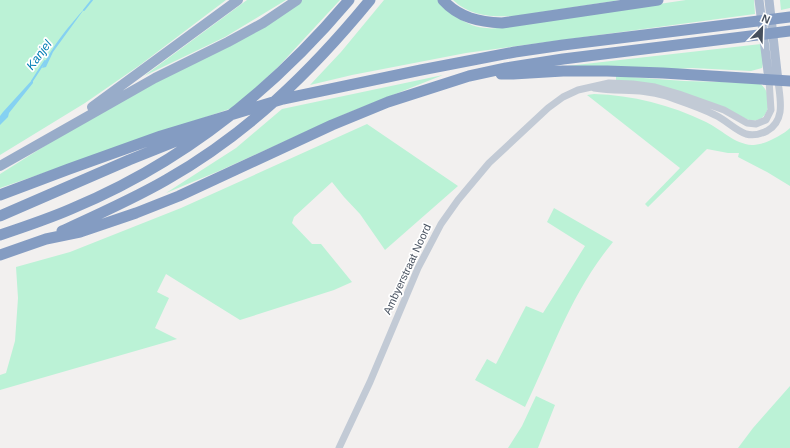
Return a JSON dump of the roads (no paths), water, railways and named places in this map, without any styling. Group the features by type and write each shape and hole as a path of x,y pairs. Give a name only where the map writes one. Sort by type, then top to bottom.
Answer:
{"highway":[{"path":"54,134 238,0"},
{"path":"0,166 155,78 228,42 262,23 297,0"},
{"path":"0,235 72,209 118,187 171,158 221,123 279,75 311,43 349,0"},
{"path":"0,255 46,239 126,201 166,180 226,141 256,118 296,82 332,46 370,0"},
{"path":"443,0 463,16 482,22 502,23 658,0"},
{"path":"0,195 161,136 269,103 421,70 515,52 790,17"},
{"path":"46,239 80,232 136,213 179,196 332,125 388,102 444,84 506,68 563,59 790,31"},
{"path":"484,73 513,74 563,71 607,71 790,81"},
{"path":"0,216 158,147 245,114 301,96"}],"main road":[{"path":"759,0 765,47 774,80"},
{"path":"769,5 775,46 774,80"}],"street":[{"name":"Ambyerstraat Noord","path":"339,448 370,382 423,257 446,216 473,180 489,163 548,108 574,91 591,88 653,92 709,112 742,132 756,135 769,129 775,124 780,116 781,107 774,80"}],"water":[{"path":"85,8 53,52 46,67 42,68 56,44"},
{"path":"33,79 33,83 9,113 8,117 0,125 0,116"}],"waterway":[{"name":"Kanjel","path":"84,10 92,0"},
{"name":"Kanjel","path":"32,81 45,61"}]}
